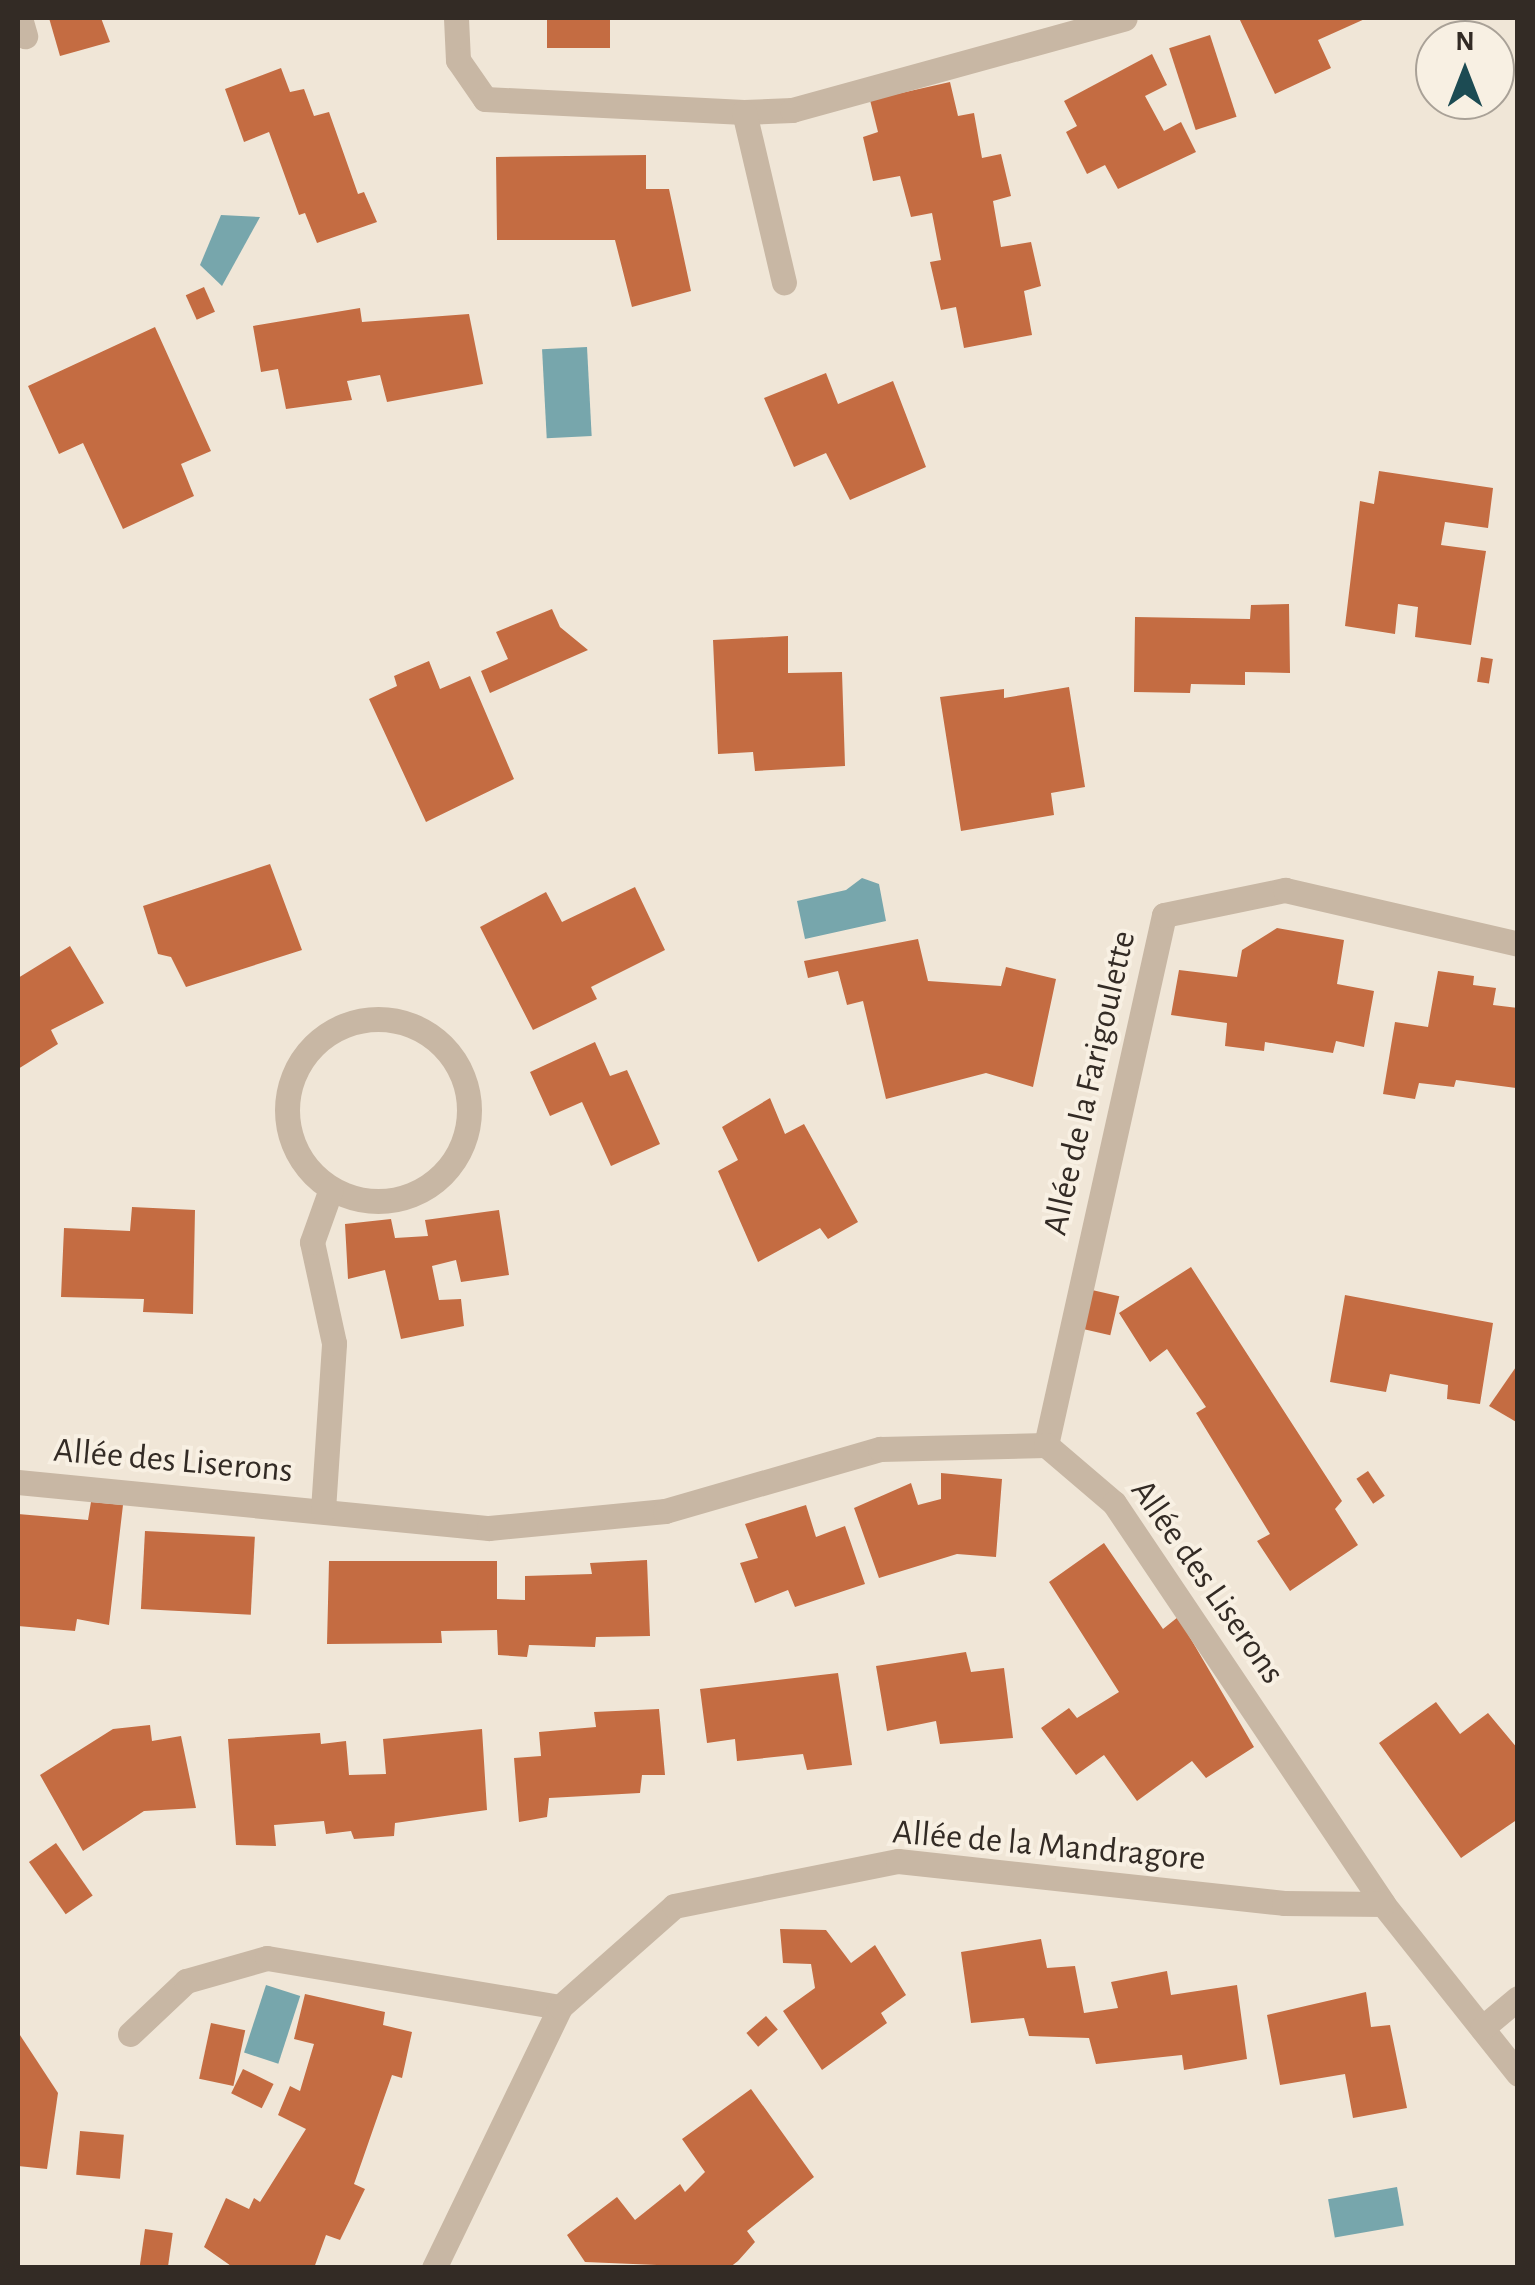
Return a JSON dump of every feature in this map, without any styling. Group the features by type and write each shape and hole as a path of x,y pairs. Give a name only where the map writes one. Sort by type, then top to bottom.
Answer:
{"street":[{"path":"456,18 458,60 485,99 744,112 792,110 1125,18"},
{"path":"744,112 784,282"},
{"name":"Allée de la Farigoulette","path":"1046,1445 1164,915 1285,890 1518,944"},
{"path":"354,1022 414,1026 458,1066 468,1093 460,1151 418,1193 359,1200 332,1189 293,1142 287,1113 298,1070 326,1035 354,1022"},
{"name":"Allée des Liserons","path":"323,1510 334,1343 312,1242 332,1189"},
{"name":"Allée des Liserons","path":"18,1482 508,1526 665,1511 880,1448 1046,1445 1114,1503 1382,1904 1518,2074"},
{"name":"Allée de la Mandragore","path":"434,2268 560,2007 674,1906 898,1861 1284,1902 1382,1904"},
{"path":"130,2034 186,1981 267,1958 560,2007"},
{"path":"1482,2028 1518,1998"}],"water":[{"path":"221,215 260,217 222,286 200,265"},
{"path":"587,347 592,436 547,438 542,349"},
{"path":"862,878 879,884 886,921 805,939 797,901 846,890"},
{"path":"266,1985 300,1996 278,2064 244,2053"},
{"path":"1397,2187 1404,2225 1335,2238 1328,2199"}],"building":[{"path":"49,18 101,18 110,42 60,56"},
{"path":"547,18 610,18 610,48 547,48"},
{"path":"1239,18 1367,18 1318,40 1331,68 1275,94"},
{"path":"1210,35 1237,117 1196,130 1169,48"},
{"path":"1152,54 1167,85 1145,96 1164,131 1181,122 1196,152 1118,189 1105,165 1087,174 1066,132 1077,126 1064,101"},
{"path":"281,68 290,92 304,89 314,116 329,112 358,194 364,192 377,222 317,243 305,213 299,215 269,132 244,142 225,89"},
{"path":"950,82 958,116 974,113 982,158 1001,154 1011,196 993,201 1001,247 1031,242 1041,286 1024,291 1032,335 964,348 956,307 941,310 930,262 941,260 932,213 911,217 900,176 873,181 863,137 878,132 870,100"},
{"path":"646,155 646,189 669,189 691,291 632,307 615,240 497,240 496,157"},
{"path":"204,287 215,312 197,320 186,295"},
{"path":"360,308 362,322 469,314 483,384 387,402 380,375 347,381 352,400 286,409 278,369 261,372 253,326"},
{"path":"155,327 211,451 181,464 194,496 123,529 83,443 59,454 28,386"},
{"path":"826,373 838,404 893,381 926,467 850,500 826,453 794,467 764,398"},
{"path":"1379,471 1493,488 1488,528 1445,522 1441,545 1486,551 1471,645 1415,637 1418,607 1398,604 1395,634 1345,626 1360,501 1374,504"},
{"path":"1289,604 1290,673 1245,672 1245,685 1191,684 1190,693 1134,692 1135,617 1250,619 1251,605"},
{"path":"552,609 560,627 588,650 490,693 481,671 508,659 496,632"},
{"path":"788,636 788,673 842,672 845,766 755,771 753,752 718,754 713,640"},
{"path":"1481,657 1493,659 1489,684 1477,682"},
{"path":"429,661 440,689 470,676 514,779 426,822 369,699 397,686 394,676"},
{"path":"1069,687 1085,787 1051,793 1054,815 961,831 940,697 1004,689 1004,698"},
{"path":"270,864 302,950 186,987 171,957 158,954 143,906"},
{"path":"635,887 665,950 591,987 597,999 533,1030 480,927 546,892 562,922"},
{"path":"1277,928 1344,940 1337,984 1374,991 1364,1047 1336,1041 1333,1053 1265,1042 1264,1051 1225,1046 1227,1023 1171,1015 1179,970 1237,977 1242,950"},
{"path":"918,939 928,981 1001,986 1006,967 1056,979 1033,1087 986,1073 886,1099 863,1001 847,1005 838,971 808,978 804,961"},
{"path":"70,946 104,1003 51,1030 58,1044 18,1069 18,978"},
{"path":"1438,971 1474,976 1473,985 1496,988 1493,1005 1518,1008 1516,1088 1456,1080 1454,1087 1419,1083 1415,1099 1383,1094 1395,1022 1428,1027"},
{"path":"595,1042 610,1076 627,1070 660,1144 611,1166 582,1102 550,1116 530,1072"},
{"path":"770,1098 785,1134 804,1124 858,1222 828,1239 820,1228 758,1262 718,1171 738,1160 722,1127"},
{"path":"132,1207 195,1210 193,1314 143,1312 144,1299 61,1297 64,1228 130,1231"},
{"path":"499,1210 509,1275 461,1282 456,1260 432,1266 439,1300 461,1299 464,1326 401,1339 385,1270 348,1279 345,1224 391,1219 395,1238 428,1236 425,1220"},
{"path":"1191,1267 1342,1501 1335,1509 1358,1545 1290,1591 1257,1541 1270,1534 1196,1413 1206,1407 1167,1349 1150,1362 1119,1313"},
{"path":"1092,1290 1119,1296 1110,1335 1083,1329"},
{"path":"1345,1295 1493,1323 1480,1404 1447,1399 1448,1385 1390,1374 1386,1392 1330,1382"},
{"path":"1518,1364 1518,1423 1489,1406"},
{"path":"1368,1471 1385,1496 1373,1504 1356,1479"},
{"path":"941,1473 1002,1479 996,1557 957,1554 879,1578 854,1508 911,1483 918,1505 941,1499"},
{"path":"91,1502 123,1505 109,1625 77,1619 75,1631 18,1626 18,1514 88,1520"},
{"path":"806,1505 816,1537 845,1526 865,1584 795,1607 788,1590 755,1603 740,1563 758,1558 745,1524"},
{"path":"145,1531 255,1537 251,1615 141,1609"},
{"path":"1104,1543 1163,1629 1178,1617 1254,1747 1206,1778 1192,1761 1137,1801 1104,1755 1076,1775 1041,1728 1069,1708 1077,1718 1119,1692 1049,1582"},
{"path":"647,1560 650,1636 596,1637 595,1647 529,1645 527,1657 498,1655 497,1630 441,1631 442,1643 327,1644 329,1561 497,1561 497,1599 525,1600 525,1576 592,1574 590,1563"},
{"path":"966,1652 971,1672 1004,1668 1013,1738 940,1744 936,1721 887,1731 876,1666"},
{"path":"838,1673 852,1765 807,1770 803,1754 737,1761 735,1739 707,1743 700,1689"},
{"path":"1436,1702 1460,1734 1488,1713 1518,1749 1518,1819 1461,1858 1379,1743"},
{"path":"659,1709 665,1775 642,1775 640,1793 549,1798 547,1817 519,1822 514,1758 541,1756 539,1732 596,1727 594,1712"},
{"path":"150,1725 152,1741 181,1736 196,1808 144,1811 83,1851 40,1775 113,1729"},
{"path":"482,1729 487,1810 395,1823 394,1836 354,1839 351,1831 326,1834 324,1821 274,1825 276,1846 236,1845 228,1739 320,1733 321,1744 346,1741 349,1775 386,1774 383,1739"},
{"path":"56,1843 93,1895 66,1914 29,1862"},
{"path":"780,1929 826,1930 851,1963 875,1945 906,1995 881,2013 887,2023 822,2070 783,2011 815,1988 811,1964 783,1963"},
{"path":"1041,1939 1047,1968 1075,1966 1084,2013 1118,2008 1111,1982 1167,1971 1171,1995 1237,1985 1247,2059 1184,2070 1182,2055 1096,2064 1089,2038 1029,2036 1024,2018 971,2023 961,1952"},
{"path":"1366,1992 1371,2027 1390,2025 1407,2108 1353,2118 1345,2074 1280,2085 1267,2015"},
{"path":"305,1994 385,2012 383,2025 412,2032 402,2078 392,2075 354,2184 365,2189 340,2240 326,2235 314,2268 234,2268 204,2247 226,2198 249,2209 254,2198 260,2202 306,2129 278,2115 290,2086 300,2091 314,2044 294,2039"},
{"path":"766,2016 778,2030 758,2047 746,2033"},
{"path":"211,2023 245,2030 233,2086 199,2079"},
{"path":"18,2032 58,2093 47,2169 18,2166"},
{"path":"243,2069 274,2084 262,2108 231,2093"},
{"path":"751,2089 814,2177 747,2231 755,2242 738,2261 729,2268 585,2262 567,2235 617,2197 635,2220 680,2184 685,2192 705,2172 682,2139"},
{"path":"80,2131 124,2135 120,2179 76,2175"},
{"path":"145,2229 173,2233 168,2268 140,2268"}]}
